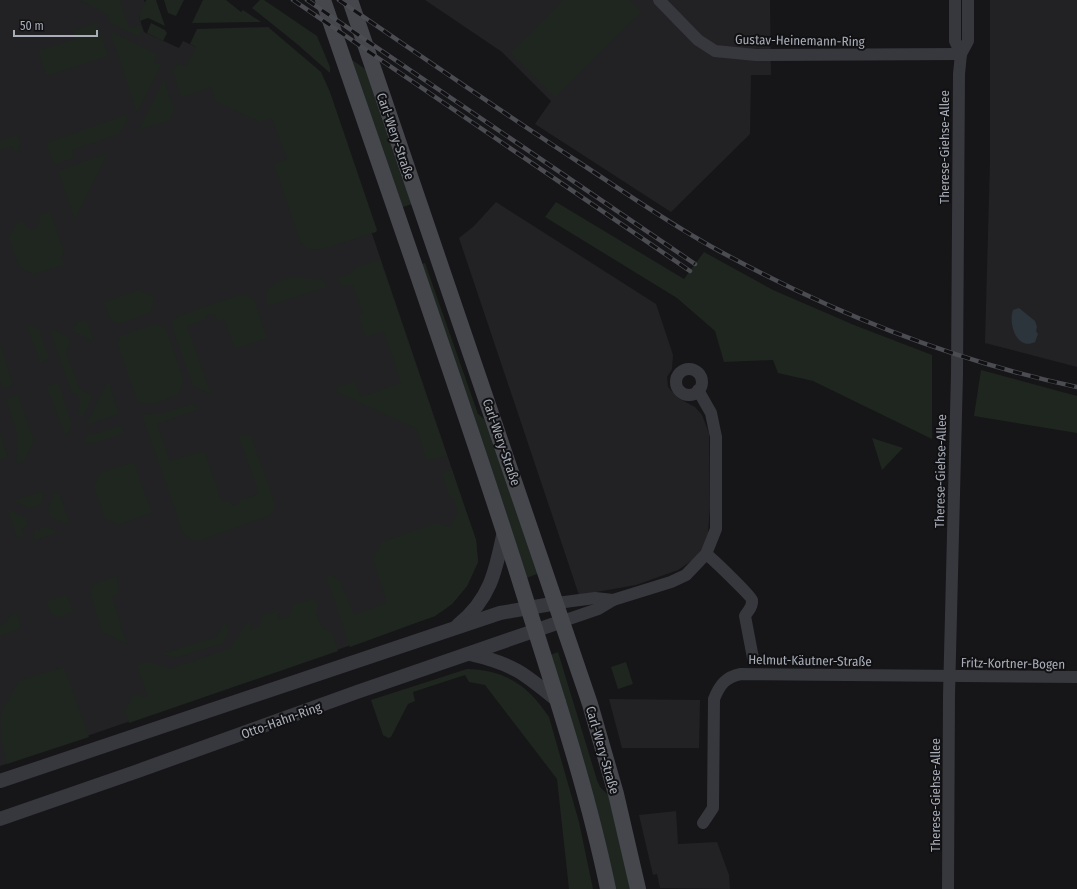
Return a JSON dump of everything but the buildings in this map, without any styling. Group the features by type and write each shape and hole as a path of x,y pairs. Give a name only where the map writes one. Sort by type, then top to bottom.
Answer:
{"main road":[{"name":"Carl-Wery-Straße","path":"323,0 504,531 559,702 590,808 608,889"},
{"name":"Carl-Wery-Straße","path":"350,0 563,621 609,770 638,889"}],"street":[{"name":"Gustav-Heinemann-Ring","path":"659,0 698,40 714,51 756,55 961,54"},
{"name":"Therese-Giehse-Allee","path":"955,0 955,41 961,54"},
{"name":"Therese-Giehse-Allee","path":"948,889 950,676 957,374 959,74 961,54 968,41 968,0"},
{"path":"563,621 598,609 613,600 680,578 696,565 706,554 716,529 716,437 711,413 698,390"},
{"path":"452,630 470,616 485,595 497,566 504,531"},
{"path":"706,554 724,569 728,577 749,594 752,600 751,609 745,616 753,658"},
{"path":"0,781 500,613 595,598 613,600"},
{"name":"Otto-Hahn-Ring","path":"0,819 138,772 357,692 563,621"},
{"path":"470,654 516,668 559,702"},
{"name":"Helmut-Käutner-Straße","path":"703,823 713,808 714,699 718,688 732,676 747,674 950,676"},
{"name":"Fritz-Kortner-Bogen","path":"950,676 1077,677"}],"shaded area":[{"path":"0,0 144,0 146,5 139,17 144,32 179,48 183,41 196,47 251,34 366,216 476,540 478,562 467,586 452,604 435,616 0,766"},
{"path":"80,0 120,0 129,28 140,25 143,31 139,37 110,23 108,15"},
{"path":"146,0 156,0 165,26 148,18 140,21 139,17"},
{"path":"164,0 184,0 176,16 168,13"},
{"path":"203,0 226,0 241,12 243,10 261,22 192,23"},
{"path":"260,0 264,0 317,36 330,67 330,73 252,8"},
{"path":"425,0 770,0 771,75 751,75 750,134 671,212 535,124 551,101 502,52"},
{"path":"563,0 629,0 641,12 555,97 511,53"},
{"path":"990,0 1077,0 1077,367 985,343 990,161"},
{"path":"97,23 108,56 47,76 38,51 75,39 73,31"},
{"path":"151,23 165,30 167,33 163,41 147,33"},
{"path":"268,27 321,72 330,92 377,230 376,232 324,248 310,249 305,247 300,241 274,164 287,159 272,118 260,122 215,101 211,87 181,97 173,71 177,64 186,67 196,47 190,44 197,29"},
{"path":"110,31 157,54 154,62 161,65 137,113"},
{"path":"345,55 371,73 415,203 397,209"},
{"path":"164,79 174,108 170,120 139,130"},
{"path":"126,115 128,119 119,134 72,150 74,158 54,165 46,143"},
{"path":"18,135 21,146 18,147 19,151 15,152 12,146 0,150 0,141"},
{"path":"108,153 75,219 58,171"},
{"path":"496,202 656,304 673,355 672,369 667,377 668,387 678,398 695,407 702,415 709,433 710,507 708,533 702,549 694,559 678,570 636,585 579,595 459,238 474,226"},
{"path":"556,202 684,279 704,252 773,290 854,325 932,355 932,439 813,381 778,373 773,360 724,362 715,331 677,298 545,217"},
{"path":"50,211 64,251 61,257 64,265 34,274 19,267 9,237 17,223 23,221 26,227 32,230 37,228 40,223 38,216"},
{"path":"380,259 447,456 429,460 426,459 417,429 337,392 336,388 355,381 361,397 401,383 384,331 366,337 359,316 363,314 353,285 341,286 338,278 354,272 353,269"},
{"path":"425,263 478,414 484,419 542,572 524,579 417,266"},
{"path":"292,277 318,280 324,279 327,287 268,306 267,293 269,289 276,283"},
{"path":"139,290 154,297 151,312 120,324 111,321 104,302"},
{"path":"239,295 247,296 255,301 267,338 235,349 224,319 217,322 215,315 211,314 207,315 206,319 187,326 211,394 193,386 172,327 173,321 179,316"},
{"path":"1019,308 1035,321 1037,327 1036,331 1038,334 1035,342 1029,344 1023,343 1015,335 1012,316 1013,310"},
{"path":"78,320 82,322 87,321 95,343 72,331"},
{"path":"157,324 166,329 184,382 177,395 156,403 146,404 137,400 118,345 118,340 121,336"},
{"path":"27,325 39,329 49,359 40,363"},
{"path":"55,330 71,339 66,353 80,389 93,396 83,417 78,415 80,401 77,394 72,393 50,331"},
{"path":"0,342 13,386 3,389 0,380"},
{"path":"981,370 1077,396 1077,433 974,416"},
{"path":"108,380 119,414 86,425"},
{"path":"59,384 72,425 66,437 46,386"},
{"path":"18,395 34,440 24,461 16,464 18,436 6,399"},
{"path":"191,404 200,409 157,424 170,461 204,451 222,502 229,500 234,506 238,504 240,500 259,494 239,437 245,435 251,436 275,504 271,515 201,540 192,540 183,533 143,418 144,415 151,413 157,415"},
{"path":"121,425 124,433 91,444 90,442 83,445 89,433 93,435"},
{"path":"0,432 8,457 0,460"},
{"path":"872,438 903,448 882,470"},
{"path":"134,462 152,513 118,525 105,519 94,487 100,473"},
{"path":"452,470 476,540 478,562 467,586 452,604 435,616 350,647 328,581 327,573 340,581 354,615 387,603 373,559 382,542 437,523 451,527 458,512 453,498 449,496 442,473"},
{"path":"45,491 41,504 29,509 14,500"},
{"path":"55,492 60,494 70,525 51,517 48,508"},
{"path":"8,509 26,518 29,525 21,529 25,537 16,536"},
{"path":"47,526 57,533 32,541 35,531"},
{"path":"117,576 119,592 112,597 127,644 102,632 90,592 94,584"},
{"path":"67,595 73,612 61,617 51,615 47,601"},
{"path":"312,599 319,604 316,613 322,628 332,632 338,651 129,723 125,711 133,695 148,697 137,665 149,662 170,669 231,648 243,628 252,619 250,630 259,627 263,615 280,610 277,620 289,617 293,605"},
{"path":"17,612 21,628 0,636 0,625 5,624 10,615"},
{"path":"225,622 229,631 223,643 176,658 162,654 216,637"},
{"path":"558,652 597,780 600,787 610,797 634,889 613,889 550,655"},
{"path":"626,662 633,684 618,689 611,667"},
{"path":"64,667 89,737 7,764 2,740 1,715 19,681"},
{"path":"467,669 493,672 514,681 533,696 549,717 579,822 593,889 569,889 557,779 485,685 469,682 465,675 413,692 415,701 408,704 391,737 388,738 383,735 371,700"},
{"path":"609,699 700,700 699,748 622,748"},
{"path":"676,811 678,844 717,842 729,875 730,889 660,888 657,874 653,875 639,815"}],"railway":[{"path":"293,0 690,271"},
{"path":"307,0 695,264"},
{"path":"339,0 489,103 646,206 712,247 755,270 844,312 936,347 982,363 1077,387"}]}
